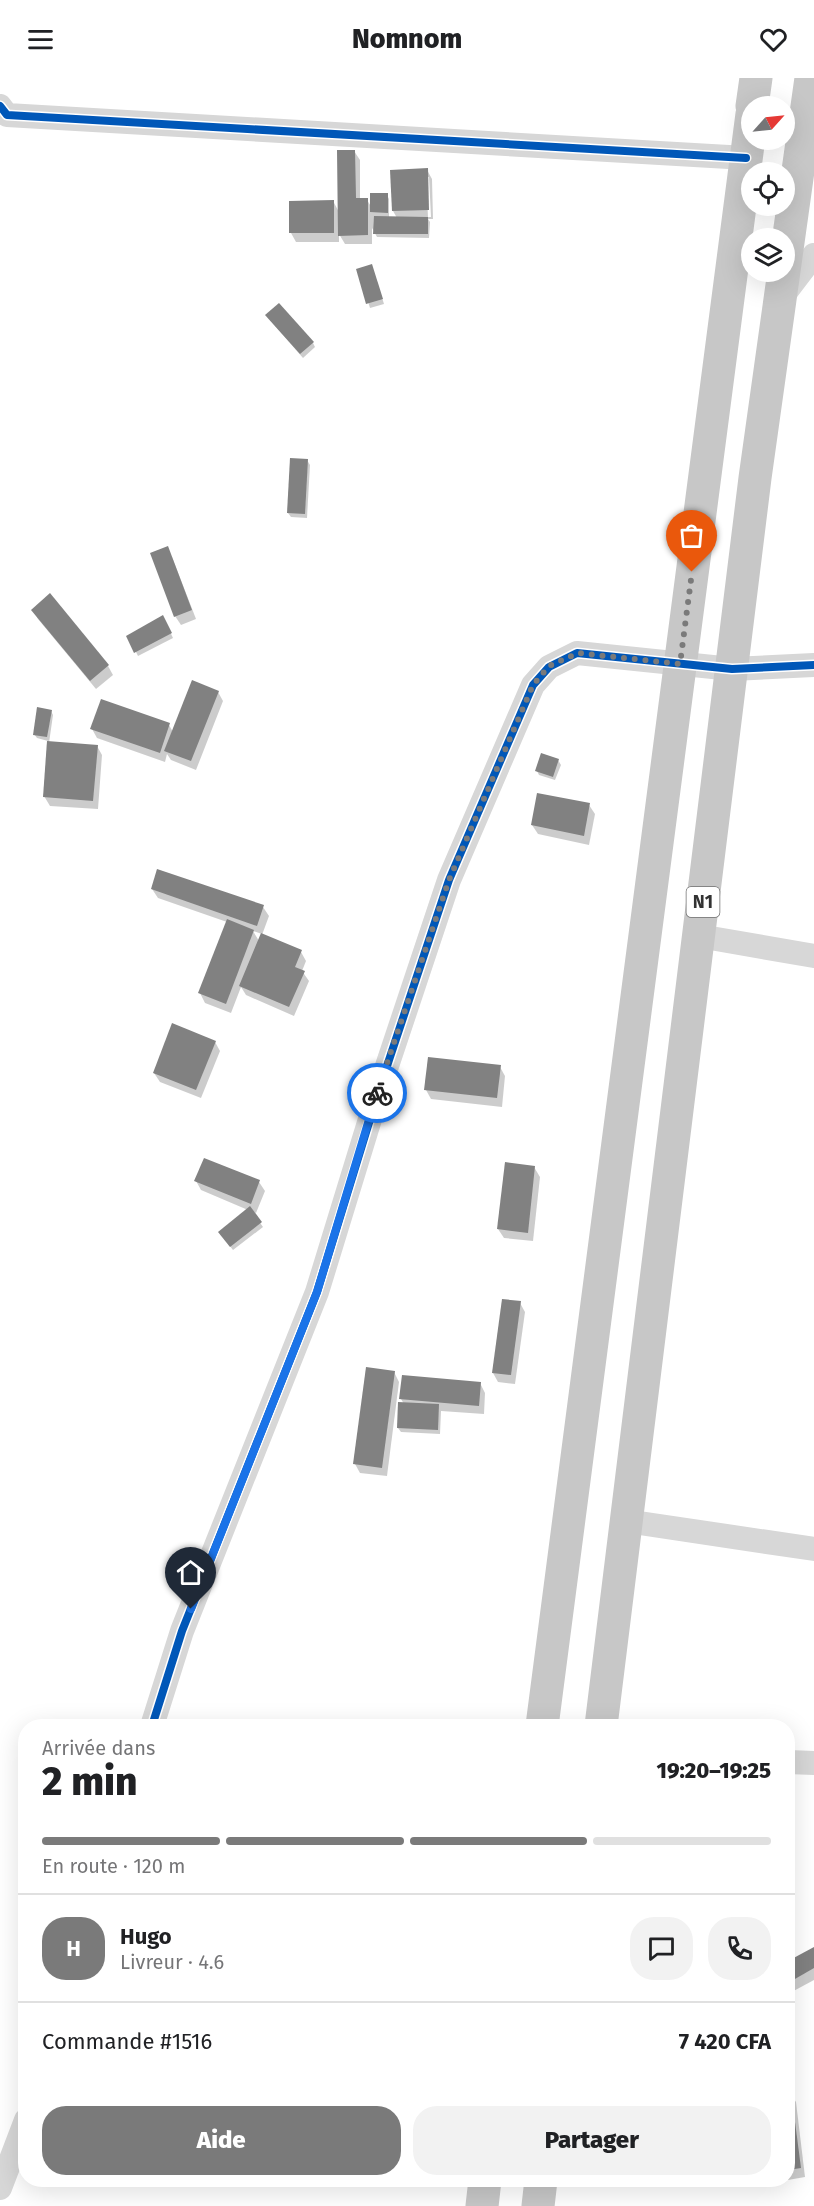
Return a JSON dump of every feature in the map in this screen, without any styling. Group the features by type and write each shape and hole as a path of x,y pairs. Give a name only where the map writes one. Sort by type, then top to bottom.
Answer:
{"highway":[{"path":"753,96 756,78"},
{"name":"N1","path":"602,1719 754,489 811,78"},
{"path":"543,1719 747,150"},
{"path":"482,2206 484,2187"},
{"path":"538,2206 540,2187"}],"street":[{"path":"0,106 8,115 746,158"},
{"path":"782,297 814,255"},
{"path":"154,1719 182,1631 317,1292 378,1093 449,880 533,685 549,666 578,653 732,669 814,665"},
{"path":"699,936 814,956"},
{"path":"626,1521 814,1549"},
{"path":"795,1762 814,1763"},
{"path":"0,2188 18,2141"}],"building":[{"path":"337,150 355,150 356,198 368,198 368,235 338,236"},
{"path":"428,168 429,210 392,211 390,170"},
{"path":"370,193 388,193 388,213 370,212"},
{"path":"334,200 334,233 289,233 289,201"},
{"path":"374,216 428,217 428,234 373,234"},
{"path":"372,264 383,299 366,304 356,269"},
{"path":"279,303 314,342 300,354 265,315"},
{"path":"290,458 308,459 305,514 287,513"},
{"path":"168,546 192,610 174,617 150,553"},
{"path":"50,593 109,665 90,681 31,610"},
{"path":"163,615 172,633 134,653 126,636"},
{"path":"192,680 219,691 191,761 164,751"},
{"path":"101,699 170,723 160,753 90,729"},
{"path":"37,707 52,710 47,737 33,735"},
{"path":"47,741 98,745 93,801 43,797"},
{"path":"541,753 559,759 553,777 535,771"},
{"path":"537,793 590,803 584,836 531,825"},
{"path":"157,869 264,905 257,926 151,889"},
{"path":"227,919 254,930 226,1004 198,993"},
{"path":"261,933 302,950 295,967 305,971 289,1007 239,986"},
{"path":"172,1023 216,1041 196,1090 153,1073"},
{"path":"428,1057 501,1065 497,1098 424,1090"},
{"path":"204,1158 260,1180 251,1204 194,1181"},
{"path":"505,1162 535,1166 528,1233 497,1229"},
{"path":"250,1206 262,1222 230,1247 218,1232"},
{"path":"502,1299 521,1301 511,1375 492,1373"},
{"path":"366,1367 395,1371 382,1468 353,1464"},
{"path":"402,1375 481,1382 479,1406 399,1399"},
{"path":"398,1402 439,1404 438,1430 397,1428"},
{"path":"814,1947 814,1968 795,1979 795,1957"},
{"path":"795,2122 801,2168 795,2169"}],"cycle path":[{"path":"0,106 7,115 746,158"},
{"path":"154,1719 182,1631 317,1292 378,1093 449,880 533,685 549,667 577,653 732,669 814,665"}],"way so far":[{"path":"377,1093 449,880 533,685 549,666 578,653 680,664 692,572"}],"route":[{"path":"191,1609 317,1292 377,1093"}]}
